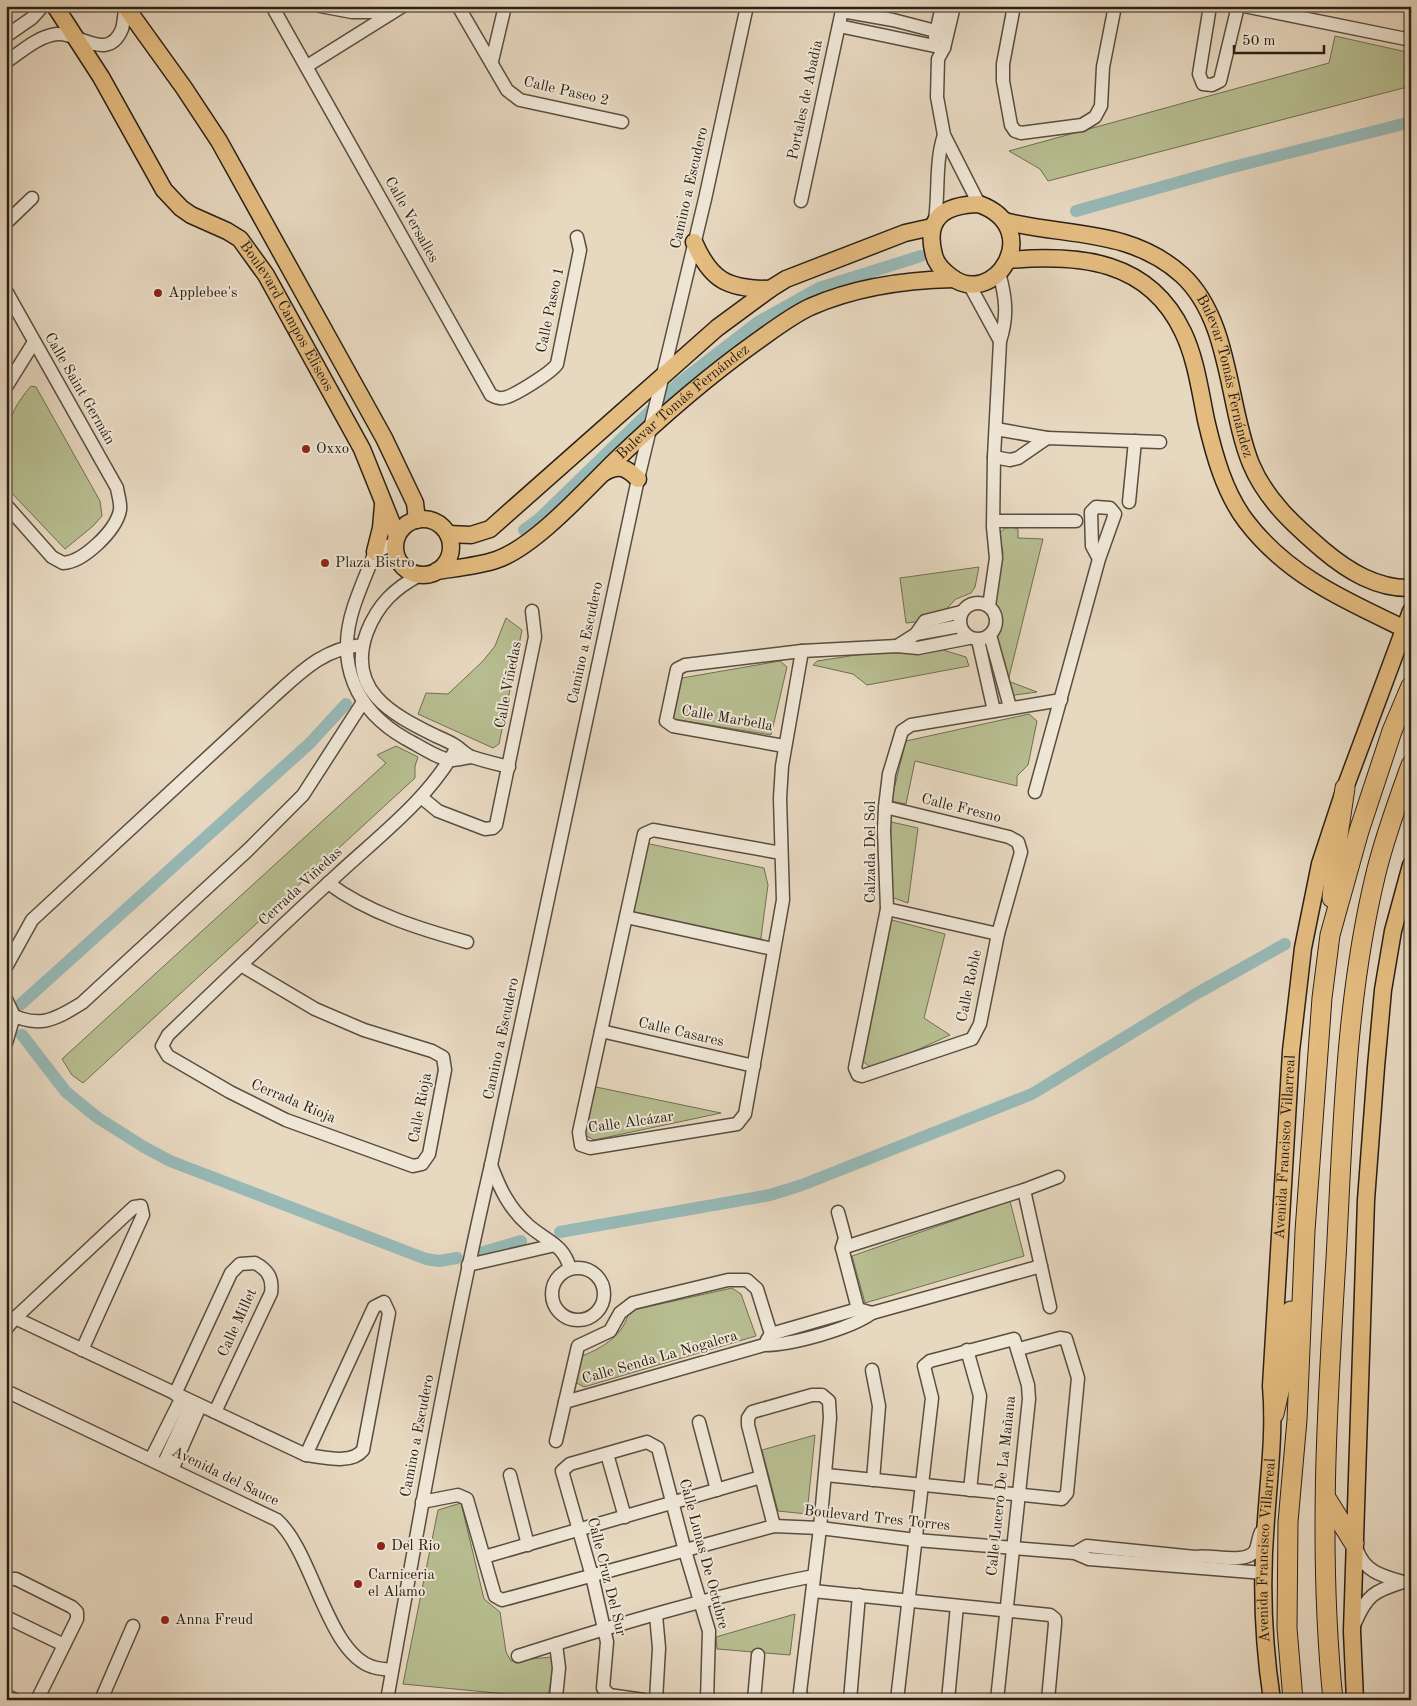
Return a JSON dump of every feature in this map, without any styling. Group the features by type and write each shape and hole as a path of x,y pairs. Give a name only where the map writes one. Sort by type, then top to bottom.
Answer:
{"highway":[{"name":"Avenida Francisco Villarreal","path":"1293,1700 1286,1570 1297,1420 1305,1231 1314,1087 1330,934 1359,831 1392,731 1411,686"},
{"path":"1333,1700 1326,1592 1327,1405 1345,1086 1352,1003 1375,874 1385,837 1411,765"},
{"path":"1330,934 1337,842 1345,788"},
{"path":"1274,1414 1281,1383 1295,1278 1305,1231"},
{"path":"1326,1498 1354,1543"}],"main road":[{"name":"Boulevard Campos Eliseos","path":"55,6 101,77 164,190 181,208 191,215 234,234 266,274 362,449 383,496 396,540"},
{"name":"Boulevard Campos Eliseos","path":"126,7 219,141 384,438 415,503 418,520"},
{"path":"448,534 471,535 490,529 661,382 717,328 770,288 786,279 934,223 943,212 956,206 980,204 991,208 1004,220 1011,232 1009,260 999,273 984,281 962,281 940,268 935,258 932,246 934,223"},
{"name":"Bulevar Tomás Fernández","path":"1004,220 1030,227 1076,232 1140,247 1161,259 1183,276 1200,296 1209,313 1251,463 1274,503 1313,541 1353,571 1380,584 1411,588"},
{"path":"694,242 704,263 721,280 744,289 770,288"},
{"name":"Bulevar Tomás Fernández","path":"1009,260 1038,257 1092,260 1119,270 1145,283 1168,308 1184,334 1218,464 1227,487 1245,520 1266,544 1296,571 1328,592 1403,628"},
{"name":"Bulevar Tomás Fernández","path":"437,571 496,560 511,554 534,538 601,474 652,420 730,360 791,317 810,307 868,288 897,282 962,281"},
{"path":"601,474 612,468 624,467 638,478"},
{"path":"375,552 381,528 383,496"},
{"path":"418,520 435,522 448,534 451,542 448,559 437,571 420,575 412,572 398,560 396,540 402,528 418,520"},
{"name":"Avenida Francisco Villarreal","path":"1272,1700 1266,1658 1265,1522 1274,1414 1271,1386 1293,1032 1303,948 1320,864 1345,788 1403,628 1411,611"},
{"path":"1355,1700 1352,1631 1366,1200 1376,1067 1388,961 1398,910 1411,865"}],"street":[{"path":"23,51 9,35 44,6"},
{"name":"Calle Versalles","path":"272,6 486,389"},
{"path":"320,6 352,12 398,9"},
{"name":"Calle Paseo 2","path":"458,6 492,61 507,90 520,100 622,122"},
{"path":"492,61 505,6"},
{"name":"Camino a Escudero","path":"387,1700 422,1502 468,1266 492,1166 638,478 747,6"},
{"path":"942,6 942,33"},
{"path":"954,6 942,33 938,51 937,97 944,135 980,204"},
{"path":"1014,6 1004,54 1003,81 1011,125 1015,131 1021,133 1082,125 1095,117 1101,106 1103,67 1116,6"},
{"path":"1210,6 1199,74 1203,84 1212,85 1220,81 1238,6"},
{"path":"1244,6 1411,40"},
{"path":"6,62 47,36 62,34 75,37 94,46 108,43 120,33 126,7"},
{"path":"843,8 942,33"},
{"name":"Portales de Abadia","path":"801,200 843,8"},
{"path":"307,66 398,9"},
{"path":"909,41 914,25"},
{"path":"839,26 909,41 938,51"},
{"path":"934,223 939,190 938,158 944,135"},
{"path":"6,223 32,198"},
{"name":"Calle Paseo 1","path":"486,389 496,398 506,398 555,367 567,320 580,250 577,237"},
{"path":"989,606 995,566 994,457 1000,340 1006,324 1006,303 999,273"},
{"path":"962,281 1000,340"},
{"name":"Calle Saint Germán","path":"6,291 116,488 120,504 117,519 107,534 77,560 63,563 52,557 6,505"},
{"path":"6,387 34,342"},
{"path":"996,429 1047,438 1160,442"},
{"path":"994,457 1010,460 1018,458 1047,438"},
{"path":"1129,502 1135,441"},
{"path":"994,520 1076,521"},
{"path":"396,540 375,552 354,606 347,646 349,670 363,702 387,727 450,760 470,757 509,767"},
{"path":"1035,792 1099,559"},
{"path":"420,575 389,595 377,610 363,645 362,667 365,681 387,708 397,716 457,747 470,757"},
{"path":"802,651 897,646 918,648 979,637 996,623 996,617 989,606 977,602 970,604 961,612 925,620 916,634"},
{"name":"Calle Viñedas","path":"421,797 438,811 485,829 493,828 499,821 535,637 532,610"},
{"path":"960,626 961,612"},
{"path":"897,646 916,634 960,626 979,637 1010,706"},
{"path":"979,637 994,711"},
{"path":"6,968 32,920 310,664 330,652 347,646 363,645"},
{"name":"Calle Marbella","path":"784,746 673,726 666,720 668,707 677,669 681,667 802,651"},
{"name":"Calle Alcázar","path":"781,852 653,830 648,831 642,837 579,1132 581,1145 590,1148 737,1124 742,1120 748,1109 773,948 783,900 780,798 784,746 802,651"},
{"name":"Calzada Del Sol","path":"858,1075 855,1068 887,909 884,830 889,774 904,728 911,725 994,711 1010,706 1061,700"},
{"path":"10,1014 38,1023 59,1017 82,1002 248,850 303,794 363,702"},
{"path":"387,727 397,716"},
{"name":"Cerrada Viñedas","path":"162,1046 168,1034 421,797 450,760 457,747"},
{"name":"Calle Fresno","path":"885,807 1009,837 1018,842 1021,852"},
{"name":"Calle Roble","path":"858,1075 866,1076 972,1038 980,1024 998,934 1021,852"},
{"path":"328,883 341,893 384,914 467,942"},
{"path":"887,909 998,934"},
{"path":"626,917 773,948"},
{"name":"Calle Rioja","path":"241,965 315,1009 364,1030 443,1056 445,1070 429,1154 422,1164"},
{"path":"6,999 10,1014 6,1043"},
{"name":"Calle Casares","path":"601,1031 754,1066"},
{"name":"Cerrada Rioja","path":"162,1046 168,1056 230,1092 286,1120 413,1166 422,1164"},
{"path":"492,1166 500,1191 512,1210 529,1226 565,1252 570,1269"},
{"path":"842,1248 1024,1190 1058,1177"},
{"path":"1024,1190 1050,1308"},
{"path":"6,1329 15,1318 134,1207 141,1206 143,1215 82,1350"},
{"path":"838,1212 845,1238 842,1248 858,1310 872,1314"},
{"path":"468,1266 555,1245"},
{"name":"Calle Millet","path":"187,1400 231,1273 240,1264 255,1263 269,1273 272,1279 271,1293 215,1412"},
{"name":"Calle Senda La Nogalera","path":"767,1339 780,1345 859,1323 872,1314 1041,1266"},
{"path":"570,1269 588,1270 596,1275 604,1290 600,1308 586,1318 569,1318 555,1306 553,1289 556,1280 570,1269"},
{"path":"600,1308 618,1317 626,1308 640,1300 737,1278 747,1280 756,1289 767,1339"},
{"path":"15,1318 306,1456 349,1459 359,1455 363,1450 389,1313 388,1306 384,1302 374,1307 306,1456"},
{"name":"Calle Senda La Nogalera","path":"565,1402 858,1310"},
{"name":"Calle Senda La Nogalera","path":"556,1442 576,1350 584,1342 610,1331 618,1317"},
{"path":"586,1318 592,1338"},
{"path":"826,1475 873,1480 922,1485 970,1490 1056,1500 1065,1497 1078,1378 1066,1339 1060,1338 1019,1349 1014,1339 1009,1339 930,1361 924,1366 932,1398 922,1485 909,1601 897,1700"},
{"name":"Calle Lucero De La Mañana","path":"996,1700 1029,1399 1028,1386 1019,1349"},
{"path":"967,1350 980,1396 970,1490"},
{"path":"872,1370 879,1406 873,1480"},
{"name":"Avenida del Sauce","path":"6,1390 267,1515 286,1528 294,1539 334,1629 345,1644 372,1667 392,1670"},
{"path":"774,1526 748,1426 750,1414 818,1394 829,1402 826,1475 800,1692 803,1700"},
{"path":"151,1460 187,1400"},
{"path":"167,1467 187,1400"},
{"path":"699,1422 717,1490"},
{"name":"Calle Lunas De Octubre","path":"606,1454 647,1442 652,1443 658,1448 684,1551 702,1602 709,1631 707,1700"},
{"path":"606,1454 625,1517"},
{"name":"Calle Cruz Del Sur","path":"606,1454 570,1464 565,1467 562,1474 592,1576 607,1642 603,1688 609,1695 644,1700"},
{"path":"510,1475 528,1545"},
{"path":"422,1502 454,1495 464,1496 484,1558 761,1477"},
{"path":"1194,1562 1205,1555 1241,1559 1248,1557 1256,1549 1265,1522"},
{"name":"Boulevard Tres Torres","path":"484,1558 495,1596 508,1600 774,1526 820,1528 916,1540 1074,1553 1089,1559 1194,1562 1264,1574"},
{"path":"1354,1543 1362,1564 1379,1574 1407,1582"},
{"path":"518,1656 604,1628 656,1616 702,1602 814,1576"},
{"path":"6,1582 9,1579 16,1580 72,1607 77,1612 76,1619 37,1700"},
{"path":"1352,1631 1369,1597 1377,1590 1407,1582"},
{"path":"813,1591 1050,1615 1054,1619 1048,1700"},
{"path":"850,1700 859,1596"},
{"path":"948,1700 957,1606"},
{"path":"656,1616 659,1648 656,1700"},
{"path":"6,1617 64,1645"},
{"path":"101,1700 133,1626"},
{"path":"556,1644 559,1668 556,1697"},
{"path":"754,1700 758,1655"},
{"path":"6,1696 15,1700"}],"green space":[{"path":"1335,36 1411,53 1411,86 1048,181 1040,169 1009,151 1329,63"},
{"path":"31,386 36,387 100,501 102,516 65,549 6,487 6,445 9,422 21,399"},
{"path":"1012,527 1018,529 1018,538 1043,539 1008,681 1037,692 1008,696 993,636 998,619 993,608 1003,553 999,534 1005,528"},
{"path":"979,567 975,587 971,593 956,599 948,607 942,619 906,623 900,578"},
{"path":"506,618 522,630 499,744 493,748 418,714 426,693 448,694 483,661 495,646"},
{"path":"936,643 943,650 966,657 969,666 867,685 853,674 813,665 817,661"},
{"path":"780,661 787,667 771,735 673,719 682,678"},
{"path":"1029,714 1037,721 1028,765 1017,776 1017,786 915,761 906,804 891,801 906,741"},
{"path":"396,746 418,757 415,766 415,778 83,1083 72,1075 62,1059 386,763 377,755"},
{"path":"887,821 918,828 908,903 891,897"},
{"path":"645,843 764,868 768,885 760,945 630,915"},
{"path":"892,920 945,934 924,1018 950,1035 873,1070 863,1061 888,939 889,924"},
{"path":"596,1087 721,1113 594,1140 583,1134"},
{"path":"1010,1201 1024,1256 865,1303 852,1256"},
{"path":"732,1288 741,1294 756,1336 584,1387 575,1382 582,1356 598,1349 612,1339 623,1327 629,1311"},
{"path":"815,1435 807,1514 778,1511 762,1450"},
{"path":"461,1503 484,1599 500,1612 506,1652 511,1661 551,1657 553,1667 548,1698 403,1684 438,1510"},
{"path":"795,1614 790,1655 717,1649 716,1637"}],"waterway":[{"path":"1076,211 1229,168 1411,122"},
{"path":"524,530 540,518 679,383 758,322 819,288 921,256"},
{"path":"6,642 6,671"},
{"path":"21,1004 309,744 346,704"},
{"path":"560,1232 770,1195 802,1185 1032,1094 1194,995 1285,944"},
{"path":"22,1035 66,1092 98,1118 170,1161 426,1259 439,1261 457,1258"},
{"path":"480,1253 521,1241"}],"place":[{"name":"Applebee's","path":"158,293"},
{"name":"Oxxo","path":"306,449"},
{"name":"Plaza Bistro","path":"325,563"},
{"name":"Del Rio","path":"381,1546"},
{"name":"Carniceria el Alamo","path":"358,1584"},
{"name":"Anna Freud","path":"165,1620"}]}
